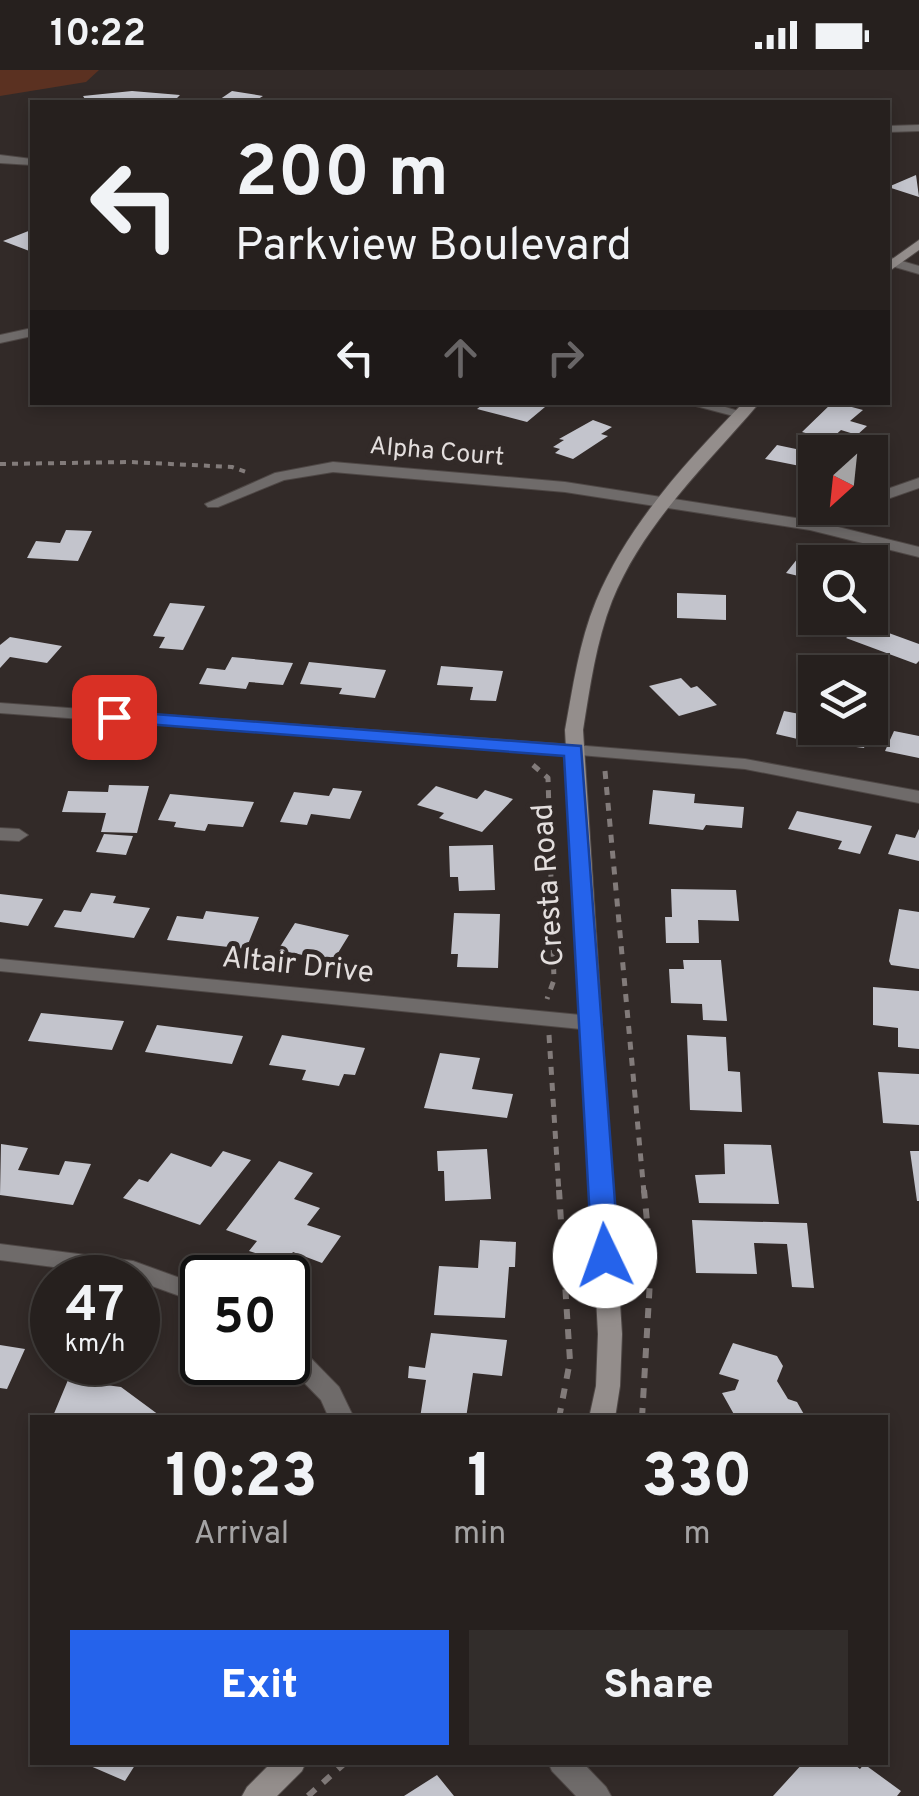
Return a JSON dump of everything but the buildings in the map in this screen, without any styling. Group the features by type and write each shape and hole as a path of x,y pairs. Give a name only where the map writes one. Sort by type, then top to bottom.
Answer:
{"main road":[{"path":"898,260 919,244"},
{"name":"Cresta Road","path":"603,1415 610,1334 574,750 586,662 604,603 621,566 663,501 747,408"},
{"path":"258,1796 289,1765"}],"street":[{"path":"890,129 919,128"},
{"path":"0,159 30,162"},
{"path":"898,260 919,270"},
{"path":"0,339 30,332"},
{"path":"718,405 747,408"},
{"name":"Alpha Court","path":"213,504 306,469 346,468 565,487 798,523"},
{"path":"888,494 919,483"},
{"name":"Alpha Court","path":"810,525 919,552"},
{"path":"0,708 745,764 919,797"},
{"name":"Altair Drive","path":"0,965 591,1023"},
{"path":"0,1252 132,1270 180,1287"},
{"path":"310,1374 330,1394 340,1415"},
{"path":"565,1765 596,1796"}],"path":[{"path":"0,464 130,462 232,466 269,480"},
{"path":"533,765 548,778 554,980 546,1000 570,1361 559,1415"},
{"path":"605,771 651,1263 642,1415"},
{"path":"308,1796 343,1765"}],"shaded area":[{"path":"0,70 99,70 86,82 0,96"}],"route":[{"path":"114,717 574,750 605,1256"}]}
